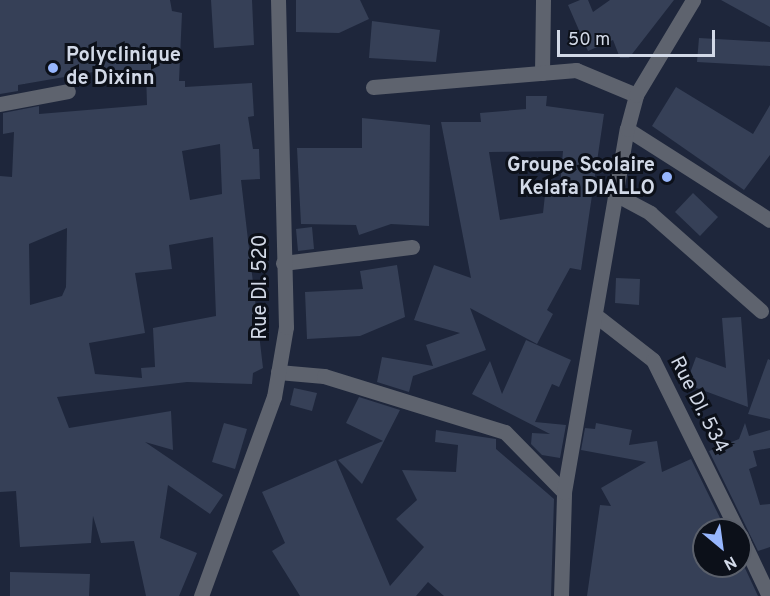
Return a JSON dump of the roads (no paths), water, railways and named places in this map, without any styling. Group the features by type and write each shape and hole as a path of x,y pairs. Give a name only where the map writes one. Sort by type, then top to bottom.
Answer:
{"street":[{"name":"Rue DI. 520","path":"201,596 253,458 278,372 286,327 278,0"},
{"path":"542,73 543,0"},
{"path":"561,596 564,492 598,318 615,194 627,129 636,95 693,0"},
{"path":"373,87 576,70 636,95"},
{"path":"0,104 68,91"},
{"path":"627,129 770,220"},
{"path":"615,194 650,213 761,311"},
{"path":"283,263 412,247"},
{"name":"Rue DI. 534","path":"598,318 653,360 731,518"},
{"path":"278,372 324,376 506,432 564,492"},
{"path":"752,561 769,596"}],"place":[{"name":"Polyclinique de Dixinn","path":"53,68"},
{"name":"Groupe Scolaire Kelafa DIALLO","path":"667,177"}]}
